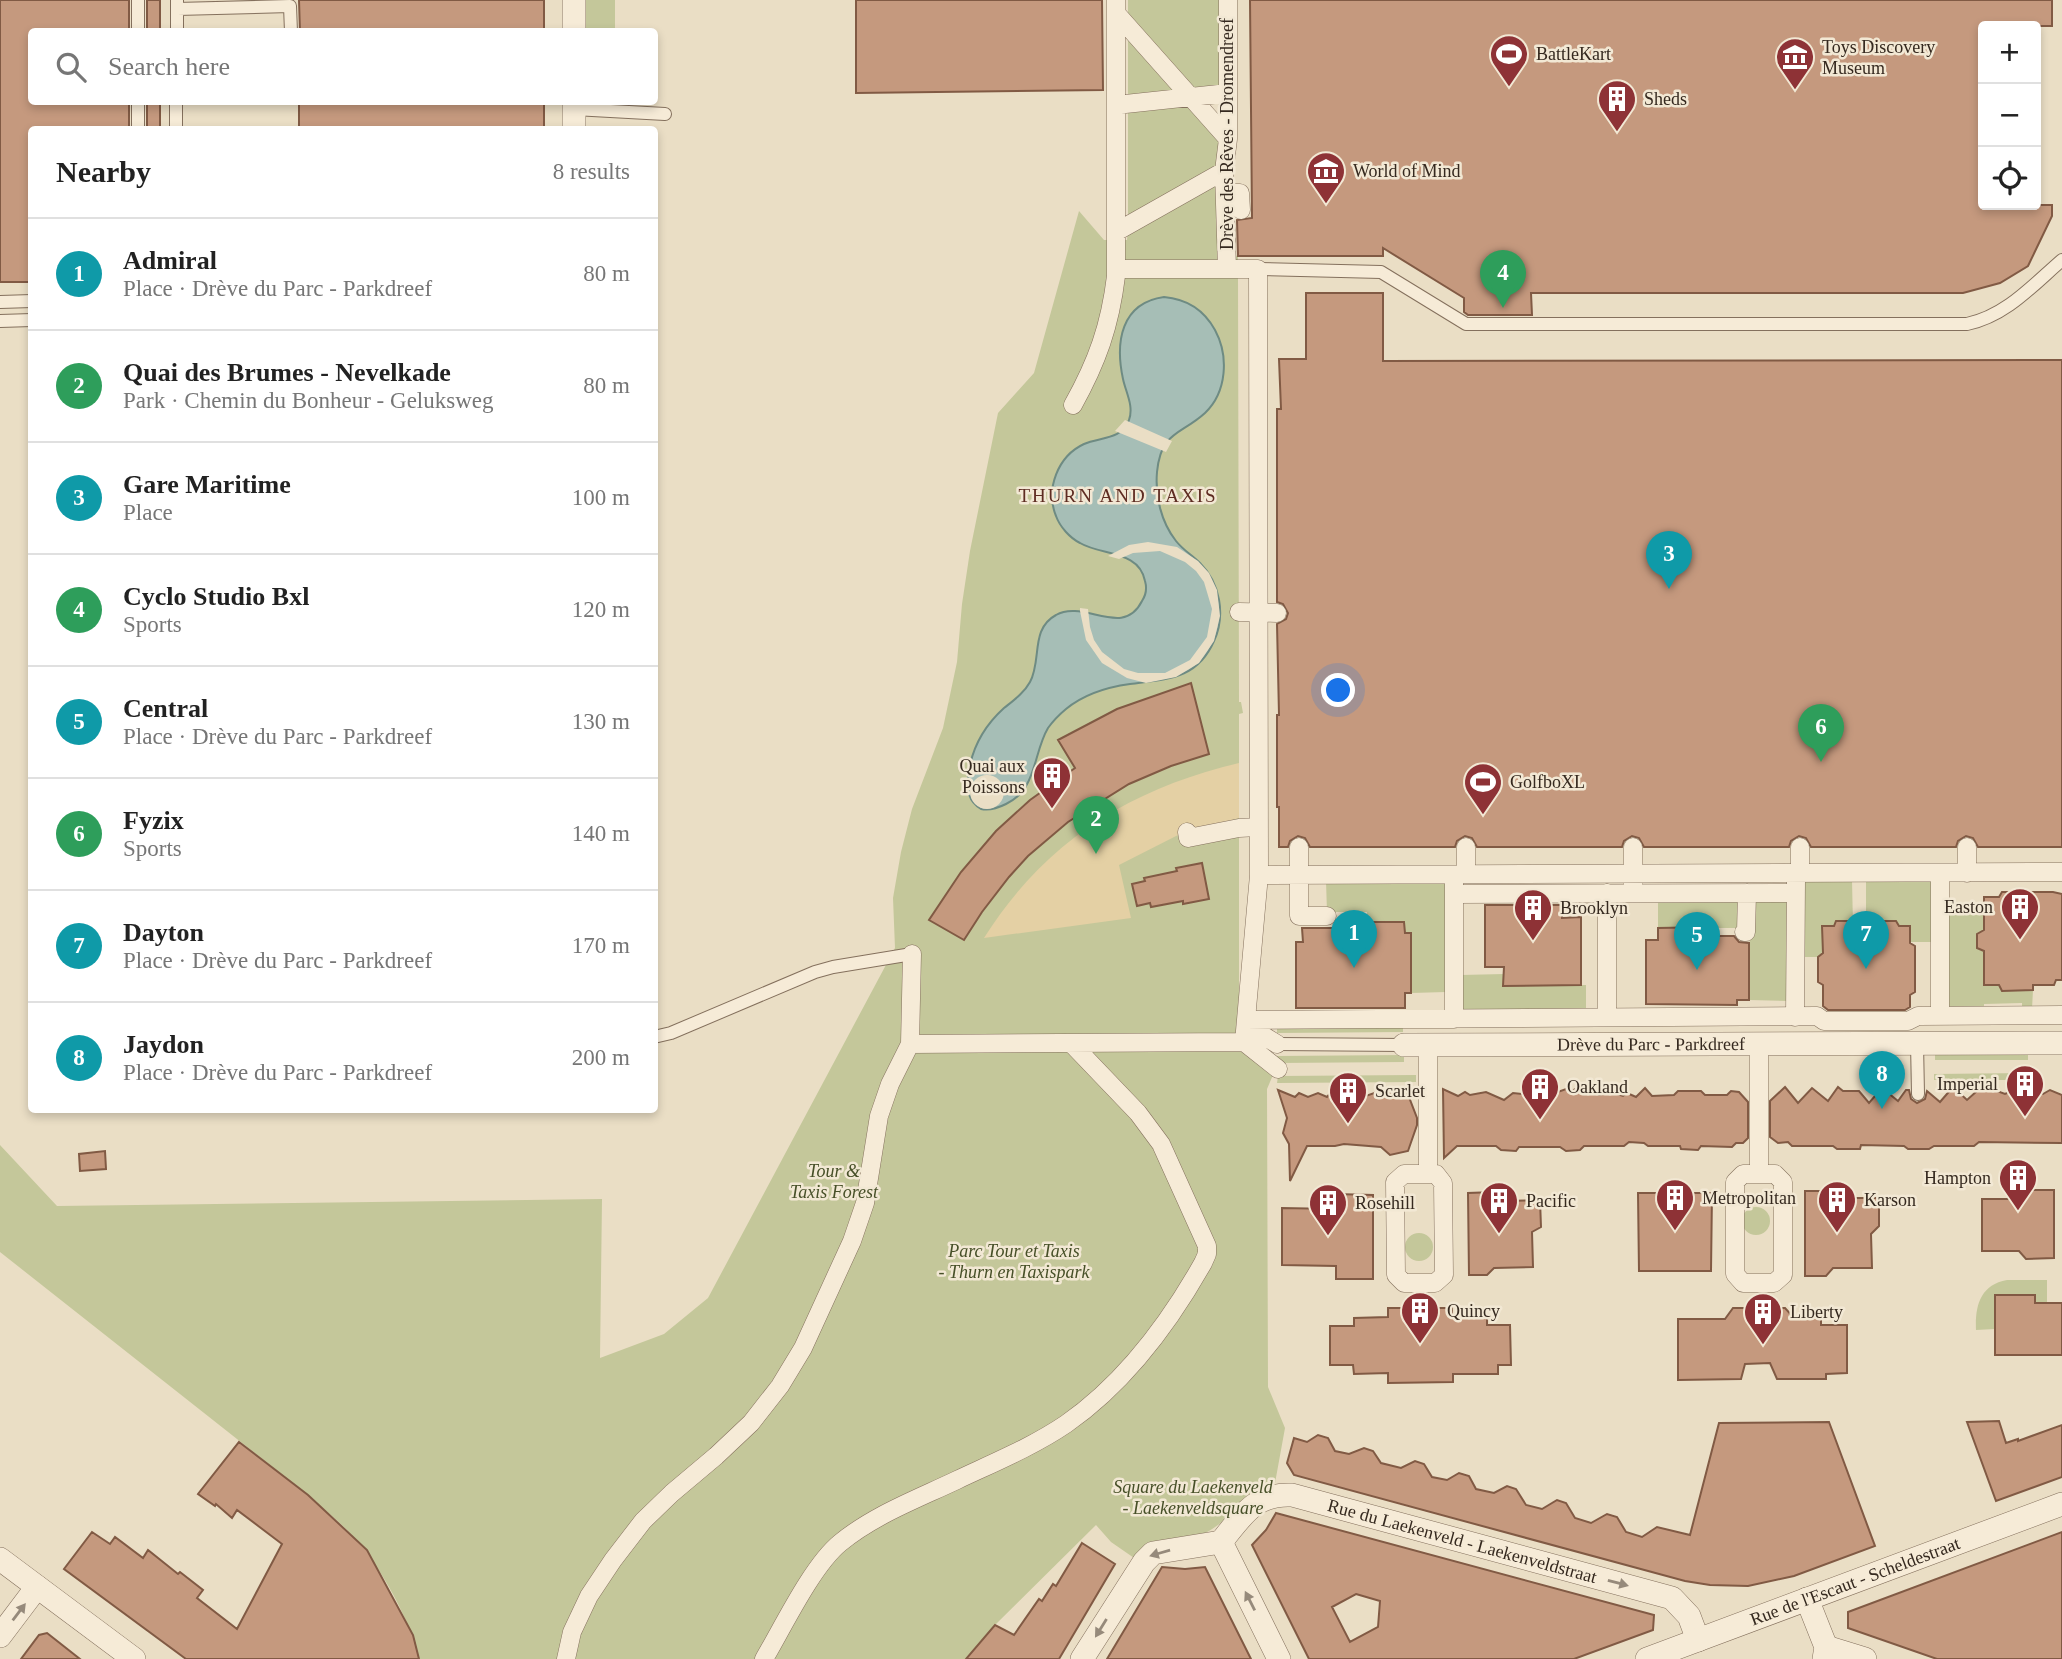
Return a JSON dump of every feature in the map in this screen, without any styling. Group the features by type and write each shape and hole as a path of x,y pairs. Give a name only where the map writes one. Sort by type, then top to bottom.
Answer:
{"street":[{"path":"574,0 574,28"},
{"name":"Drève des Rêves - Dromendreef","path":"1227,269 1224,171 1228,139 1228,0"},
{"path":"1116,6 1228,139"},
{"path":"1073,405 1102,347 1112,310 1116,269 1116,6"},
{"path":"1116,105 1228,93"},
{"path":"1116,232 1224,171"},
{"path":"1225,193 1240,193 1241,210"},
{"path":"1116,269 1258,269 1259,612 1268,761 1258,827 1259,875 1246,1029 1278,1069"},
{"path":"1258,456 1277,456"},
{"path":"1239,612 1277,613"},
{"path":"1187,832 1188,838 1258,827"},
{"path":"1299,847 1299,916 1327,916"},
{"path":"1454,1018 1454,894 1466,847"},
{"path":"1633,847 1633,893"},
{"path":"1796,1017 1796,892 1800,847"},
{"path":"1967,847 1967,873"},
{"path":"1259,875 1798,873 1859,876 2062,872"},
{"path":"1940,873 1940,1016"},
{"path":"1454,894 1796,892"},
{"path":"1607,893 1607,1017"},
{"path":"1744,932 1747,893"},
{"path":"566,1659 572,1632 589,1596 613,1560 643,1521 671,1493 751,1423 780,1386 803,1348 852,1241 865,1203 879,1116 890,1084 910,1044 912,954"},
{"path":"910,1044 1071,1043 1246,1029 1454,1018 1817,1017 1825,1021 1908,1021 1918,1016 2062,1015"},
{"name":"Drève du Parc - Parkdreef","path":"1246,1029 1277,1044"},
{"path":"764,1659 818,1568 838,1545 867,1524 1025,1447 1064,1425 1092,1404 1121,1378 1152,1341 1203,1263 1207,1246 1161,1144 1138,1113 1071,1043"},
{"name":"Drève du Parc - Parkdreef","path":"1404,1045 2062,1043"},
{"path":"1759,1044 1759,1174"},
{"path":"1428,1045 1428,1174"},
{"path":"1404,1174 1428,1174 1439,1176 1443,1182 1444,1275 1435,1283 1404,1283 1396,1275 1395,1182 1404,1174"},
{"path":"1743,1174 1759,1174 1775,1174 1783,1182 1783,1275 1774,1283 1743,1283 1735,1275 1735,1182 1743,1174"},
{"name":"Rue du Laekenveld - Laekenveldstraat","path":"1221,1542 1249,1508 1261,1499 1272,1495 1292,1494 1672,1598 1689,1616 1698,1640"},
{"name":"Rue de l'Escaut - Scheldestraat","path":"1647,1659 2062,1504"},
{"path":"1082,1659 1138,1570 1153,1553 1221,1542 1279,1659"},
{"path":"0,1559 134,1659"},
{"path":"0,1636 37,1587"},
{"path":"1807,1600 1825,1653 1865,1659"}],"lane":[{"path":"138,0 138,28"},
{"path":"177,28 177,4 290,3 290,28"},
{"path":"138,105 138,126"},
{"path":"176,105 176,126"},
{"path":"574,113 665,114"},
{"path":"1258,269 1381,272 1465,324 1967,324 2008,307 2062,260"},
{"path":"0,302 28,301"},
{"path":"0,321 28,320"},
{"path":"658,1036 815,972 912,954"},
{"path":"1917,1043 1918,1094"},
{"name":"Drève du Parc - Parkdreef","path":"1277,1044 1404,1045"}],"green space":[{"path":"586,0 615,0 615,28 586,28"},
{"path":"1128,0 1220,0 1220,92 1194,94 1128,20"},
{"path":"1128,31 1185,95 1128,101"},
{"path":"1191,101 1220,135 1220,170 1128,221 1128,108"},
{"name":"Parc Tour et Taxis - Thurn en Taxispark","path":"1220,178 1232,255 1238,256 1239,702 1243,713 1239,714 1239,1032 1277,1062 1277,1056 1404,1055 1404,1062 1278,1063 1267,1089 1268,1387 1285,1428 1275,1483 1251,1497 1209,1531 1137,1560 1111,1542 1096,1525 995,1625 966,1659 419,1659 402,1611 366,1553 345,1528 308,1495 0,1252 0,1145 57,1206 602,1199 600,1358 664,1334 708,1298 895,948 893,898 901,852 912,809 943,728 957,662 970,551 998,413 1034,373 1079,211 1104,240 1127,240 1128,229"},
{"path":"1932,879 1933,942 1910,942 1910,926 1899,926 1896,921 1884,921 1881,926 1866,926 1866,880"},
{"path":"1805,880 1852,880 1853,926 1848,921 1837,921 1834,926 1823,926 1823,953 1818,957 1805,957"},
{"path":"1326,881 1446,881 1446,992 1411,993 1411,933 1405,933 1404,922 1367,922 1367,912 1327,912"},
{"path":"1658,901 1744,901 1744,928 1658,928"},
{"path":"1750,901 1789,901 1789,1001 1749,1000"},
{"path":"1948,909 1984,910 1984,930 1977,947 1984,951 1984,981 1988,985 1999,985 2002,991 2033,990 2032,1009 2022,1009 2022,1003 1984,1004 1984,1008 1949,1008"},
{"path":"1504,974 1504,986 1586,985 1586,1012 1461,1011 1461,975"},
{"path":"1403,1025 1403,1032 1277,1033 1277,1026"},
{"path":"2028,1053 2028,1060 1935,1060 1935,1054"},
{"path":"2027,1073 2027,1080 1934,1080 1934,1074"},
{"path":"1416,1075 1416,1082 1277,1083 1278,1076"},
{"path":"1756,1207 1766,1211 1770,1221 1766,1231 1756,1235 1746,1231 1742,1221 1746,1211"},
{"path":"1419,1233 1429,1237 1433,1247 1429,1257 1419,1261 1409,1257 1405,1247 1409,1237"},
{"path":"2007,1280 2047,1280 2047,1303 1995,1329 1976,1330 1981,1298 1991,1287"}],"sand":[{"path":"1239,763 1239,818 1178,835 1119,865 1131,918 984,938 1034,873 1094,824 1126,804 1162,788"}],"water":[{"path":"1164,297 1187,303 1200,311 1215,330 1224,362 1218,395 1205,413 1168,441 1159,459 1157,472 1158,499 1166,526 1179,544 1207,571 1216,590 1220,610 1218,631 1207,654 1189,670 1168,678 1105,690 1066,709 1048,728 1024,790 1003,805 981,809 971,799 968,786 975,748 990,723 1030,682 1040,637 1048,621 1067,611 1124,617 1134,612 1144,596 1145,581 1135,564 1118,555 1089,547 1073,538 1058,520 1052,495 1056,474 1075,449 1116,435 1126,426 1131,410 1121,365 1124,326 1138,307"}],"pier":[{"path":"1125,420 1172,441 1166,452 1115,431"},
{"path":"1148,542 1177,547 1198,561 1209,573 1217,590 1220,616 1214,641 1199,663 1176,677 1146,683 1127,678 1102,663 1086,640 1080,608 1088,609 1094,640 1102,652 1124,669 1138,673 1165,673 1190,660 1207,637 1212,609 1204,582 1196,571 1185,562 1160,551 1133,553 1119,559 1108,556 1129,545"},
{"path":"987,775 999,780 1004,792 999,804 987,809 975,804 970,792 975,780"}],"building":[{"path":"0,0 129,0 129,28 28,28 28,105 129,105 129,126 28,126 28,282 0,282"},
{"path":"147,0 160,0 160,28 147,28"},
{"path":"299,0 544,0 544,28 300,28"},
{"path":"856,0 1102,0 1103,90 856,93"},
{"name":"Sheds","path":"1250,0 2052,0 2052,26 2041,26 2041,21 1978,21 1978,210 2041,210 2041,205 2052,205 2052,216 2028,266 2000,283 1963,293 1531,293 1532,315 1468,315 1464,312 1464,298 1383,248 1383,256 1238,256 1237,220 1252,218"},
{"path":"147,105 160,105 160,126 147,126"},
{"path":"299,105 544,105 544,126 299,126"},
{"path":"1306,293 1383,293 1383,361 2062,360 2062,847 1978,847 1973,838 1966,836 1958,841 1956,847 1811,847 1806,838 1799,836 1791,841 1789,847 1644,847 1639,838 1632,836 1624,841 1622,847 1477,847 1472,838 1465,836 1457,841 1455,847 1310,847 1305,838 1298,836 1290,841 1288,847 1279,847 1277,624 1286,619 1288,613 1283,604 1277,602 1277,409 1281,409 1279,359 1306,359"},
{"name":"Quai aux Poissons","path":"1191,683 1209,754 1171,766 1129,784 1068,822 1028,856 1009,877 964,940 929,920 961,872 996,831 1030,800 1075,768 1058,740 1117,709"},
{"path":"1202,863 1209,899 1183,904 1183,901 1151,907 1150,903 1137,906 1132,884 1145,881 1144,878 1177,871 1176,868"},
{"name":"Easton","path":"2002,892 2062,894 2062,980 2056,980 2054,985 2033,985 2033,990 2002,991 1999,985 1984,985 1984,951 1977,948 1977,934 1984,930 1984,897 1999,897"},
{"name":"Brooklyn","path":"1485,905 1562,905 1562,918 1581,917 1581,985 1503,986 1504,967 1485,967"},
{"path":"1836,921 1848,921 1852,926 1881,926 1884,921 1896,921 1899,926 1910,926 1910,943 1915,946 1915,992 1910,995 1910,1007 1905,1010 1828,1010 1823,1006 1823,985 1818,982 1818,957 1823,953 1822,926 1834,926"},
{"path":"1349,922 1404,922 1405,933 1411,933 1411,993 1405,993 1405,1008 1296,1008 1296,942 1303,942 1302,928 1350,928"},
{"path":"1712,927 1712,936 1734,936 1739,942 1749,943 1749,1000 1737,1000 1737,1005 1646,1004 1646,940 1658,940 1658,928"},
{"name":"Oakland","path":"1578,1087 1599,1095 1611,1092 1623,1096 1627,1093 1636,1097 1645,1088 1652,1096 1674,1095 1678,1091 1701,1091 1705,1095 1739,1092 1748,1102 1748,1138 1732,1147 1701,1146 1698,1150 1629,1142 1624,1146 1584,1146 1580,1150 1566,1151 1560,1147 1519,1147 1516,1151 1501,1150 1496,1146 1457,1146 1444,1158 1443,1089 1458,1096 1465,1092 1470,1095 1486,1092 1504,1100 1513,1093 1555,1093 1566,1089 1571,1092"},
{"path":"1785,1087 1798,1103 1812,1088 1828,1101 1838,1087 1843,1091 1859,1091 1869,1103 1882,1088 1898,1101 1906,1090 1909,1090 1911,1099 1917,1103 1925,1099 1927,1091 1940,1102 1953,1087 1967,1100 1977,1091 1997,1091 2005,1094 2014,1090 2027,1093 2034,1090 2043,1094 2050,1090 2062,1095 2062,1143 1979,1142 1974,1146 1934,1146 1929,1149 1861,1145 1860,1149 1792,1146 1788,1142 1778,1143 1770,1137 1770,1101"},
{"name":"Scarlet","path":"1278,1090 1295,1097 1299,1093 1308,1097 1318,1093 1327,1097 1331,1092 1340,1096 1344,1092 1354,1096 1358,1092 1366,1096 1377,1092 1386,1096 1390,1092 1399,1096 1407,1092 1417,1118 1408,1151 1390,1155 1381,1147 1344,1144 1307,1146 1290,1181 1289,1144 1283,1133 1287,1118"},
{"path":"105,1151 106,1169 80,1171 79,1154"},
{"name":"Hampton","path":"2026,1190 2054,1190 2054,1258 2026,1259 2019,1251 1982,1251 1982,1199 2017,1199"},
{"name":"Karson","path":"1805,1191 1834,1191 1843,1198 1879,1198 1879,1226 1871,1234 1872,1268 1833,1268 1826,1276 1805,1276"},
{"name":"Pacific","path":"1495,1192 1503,1201 1540,1200 1541,1227 1532,1232 1533,1267 1494,1268 1487,1275 1469,1275 1468,1193"},
{"name":"Metropolitan","path":"1638,1193 1712,1193 1711,1271 1639,1271"},
{"name":"Rosehill","path":"1335,1194 1373,1195 1373,1279 1336,1279 1336,1266 1282,1265 1282,1208 1335,1209"},
{"path":"1995,1295 2035,1295 2035,1303 2062,1303 2062,1355 1995,1355"},
{"name":"Quincy","path":"1388,1308 1452,1308 1452,1318 1487,1317 1487,1325 1510,1325 1511,1365 1498,1365 1498,1374 1453,1374 1453,1382 1388,1383 1388,1373 1354,1374 1353,1365 1330,1365 1330,1326 1354,1326 1354,1318 1388,1317"},
{"name":"Liberty","path":"1733,1308 1785,1308 1794,1318 1821,1318 1821,1325 1847,1325 1847,1373 1826,1374 1826,1379 1777,1379 1770,1363 1745,1364 1741,1379 1678,1380 1678,1319 1725,1319"},
{"path":"1999,1421 2006,1443 2062,1425 2062,1477 1996,1501 1967,1422"},
{"path":"1829,1422 1875,1546 1794,1576 1748,1586 1685,1581 1294,1475 1287,1463 1294,1438 1307,1442 1318,1435 1328,1438 1335,1451 1349,1454 1364,1448 1373,1451 1381,1463 1401,1468 1415,1461 1424,1464 1432,1477 1447,1480 1459,1473 1469,1476 1476,1489 1494,1493 1507,1486 1516,1489 1526,1505 1542,1509 1557,1500 1566,1503 1575,1518 1591,1523 1607,1514 1617,1517 1626,1532 1642,1537 1657,1527 1690,1535 1719,1423"},
{"path":"239,1442 308,1495 367,1550 413,1635 419,1659 186,1659 64,1569 92,1532 110,1544 115,1537 143,1558 148,1550 178,1574 180,1572 203,1590 197,1598 237,1629 282,1544 237,1510 232,1518 216,1504 215,1506 198,1494"},
{"path":"1276,1513 1654,1615 1653,1630 1574,1659 1309,1659 1252,1545 1266,1530","holes":["1356,1594 1380,1601 1378,1627 1350,1642 1332,1607"]},
{"path":"2062,1532 2062,1659 1937,1659 1848,1628 1848,1612"},
{"path":"1082,1543 1115,1564 1059,1659 966,1659 995,1625 1014,1635 1039,1599 1042,1601 1053,1584 1056,1586"},
{"path":"1162,1567 1205,1567 1251,1659 1107,1659"},
{"path":"47,1633 80,1659 21,1659 39,1635"}],"place":[{"name":"BattleKart","path":"1509,88"},
{"name":"Toys Discovery Museum","path":"1795,91"},
{"name":"Sheds","path":"1617,133"},
{"name":"World of Mind","path":"1326,205"},
{"name":"Cyclo Studio Bxl","path":"1503,308"},
{"name":"Gare Maritime","path":"1669,589"},
{"name":"Fyzix","path":"1821,762"},
{"name":"Quai aux Poissons","path":"1052,810"},
{"name":"GolfboXL","path":"1483,816"},
{"name":"Quai des Brumes - Nevelkade","path":"1096,854"},
{"name":"Easton","path":"2020,941"},
{"name":"Brooklyn","path":"1533,942"},
{"name":"Admiral","path":"1354,968"},
{"name":"Dayton","path":"1866,969"},
{"name":"Central","path":"1697,970"},
{"name":"Jaydon","path":"1882,1109"},
{"name":"Imperial","path":"2025,1118"},
{"name":"Oakland","path":"1540,1121"},
{"name":"Scarlet","path":"1348,1125"},
{"name":"Hampton","path":"2018,1212"},
{"name":"Metropolitan","path":"1675,1232"},
{"name":"Karson","path":"1837,1234"},
{"name":"Pacific","path":"1499,1235"},
{"name":"Rosehill","path":"1328,1237"},
{"name":"Quincy","path":"1420,1345"},
{"name":"Liberty","path":"1763,1346"}],"district":[{"name":"THURN AND TAXIS","path":"1118,495"}],"park label":[{"name":"Tour & Taxis Forest","path":"834,1181"},
{"name":"Square du Laekenveld - Laekenveldsquare","path":"1193,1497"}]}
